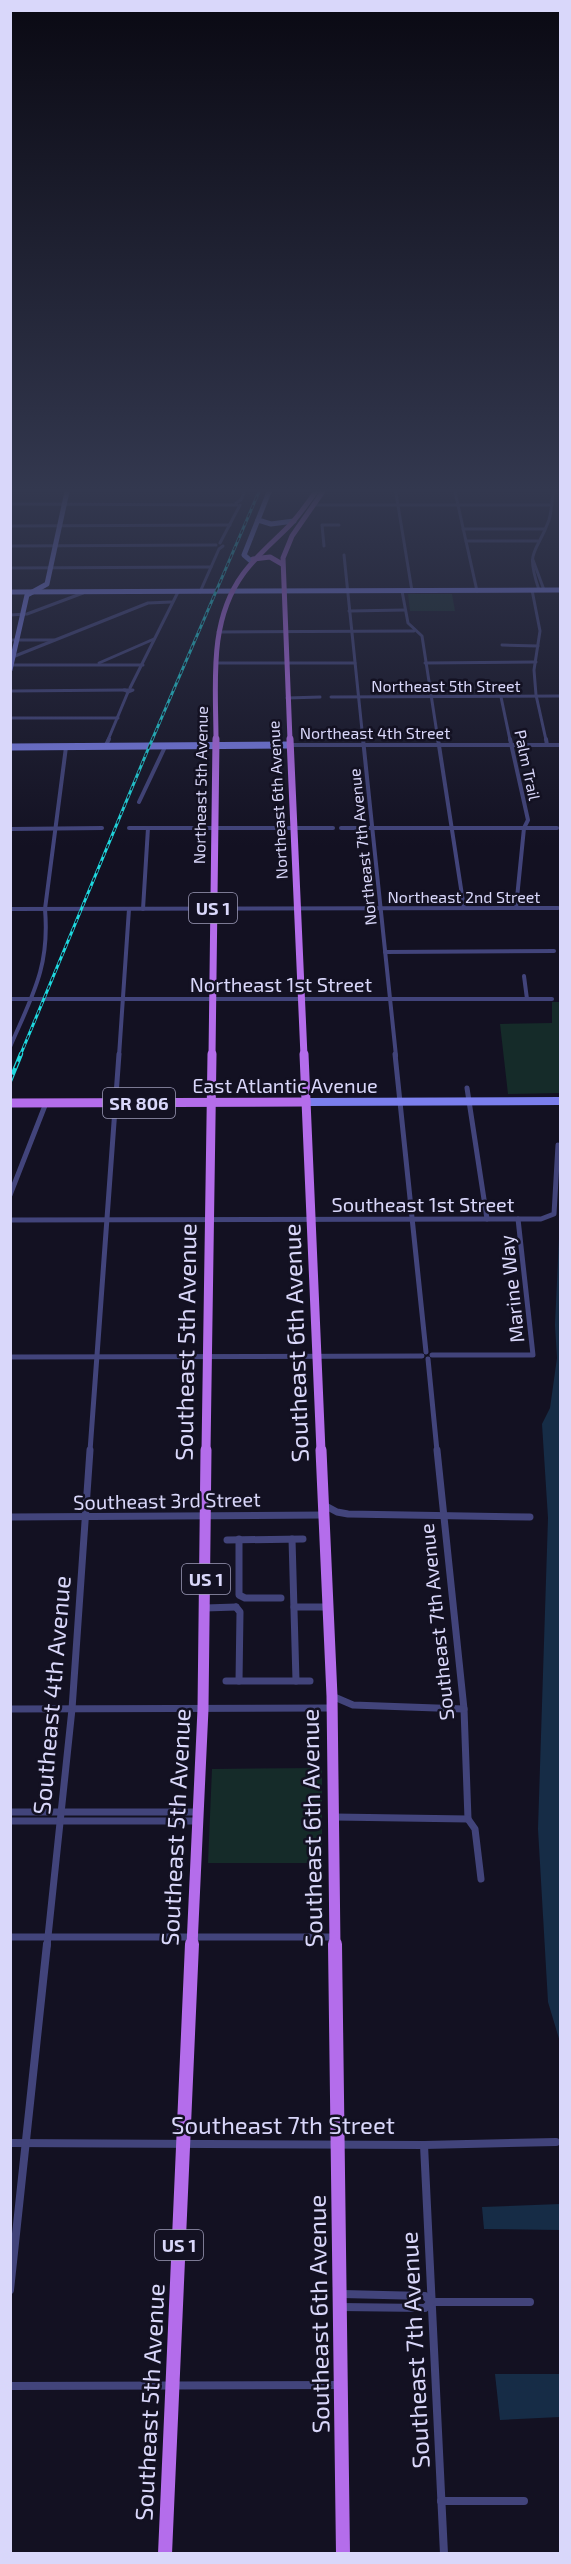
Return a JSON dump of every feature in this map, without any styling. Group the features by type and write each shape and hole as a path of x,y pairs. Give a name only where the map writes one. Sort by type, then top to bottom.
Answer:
{"main road":[{"name":"Northeast 5th Avenue","path":"210,1102 217,663 219,632 227,607"},
{"name":"Northeast 6th Avenue","path":"283,607 306,1102"},
{"name":"Southeast 5th Avenue","path":"165,2553 203,1709 210,1102"},
{"name":"East Atlantic Avenue","path":"10,1103 306,1102"},
{"name":"Southeast 6th Avenue","path":"306,1102 332,1702 343,2553"}],"street":[{"path":"25,607 14,640 11,667 143,664"},
{"path":"10,615 23,615 45,607"},
{"path":"12,658 139,607"},
{"path":"105,747 127,690 143,664 169,607"},
{"name":"Northeast 7th Avenue","path":"349,607 400,1102"},
{"path":"404,607 408,623 422,636 424,663 464,908"},
{"path":"535,607 540,631 536,662 537,696 547,745"},
{"path":"349,611 405,610"},
{"path":"219,632 414,631"},
{"path":"94,665 154,639"},
{"path":"14,640 57,640"},
{"path":"502,645 538,646"},
{"path":"424,663 536,662"},
{"path":"217,663 355,663"},
{"path":"10,691 127,690"},
{"name":"Northeast 5th Street","path":"331,697 561,696"},
{"name":"Palm Trail","path":"501,697 528,820 524,828 516,908"},
{"path":"287,698 320,698"},
{"path":"10,718 118,718"},
{"name":"Northeast 4th Street","path":"10,747 561,745"},
{"path":"10,1047 42,972 46,934 45,909 66,747"},
{"path":"139,802 165,747"},
{"path":"10,829 102,828"},
{"path":"129,828 333,828"},
{"path":"143,909 148,828"},
{"path":"341,828 557,828"},
{"name":"Northeast 2nd Street","path":"10,909 558,908"},
{"name":"Southeast 4th Avenue","path":"10,2290 72,1709 129,909"},
{"path":"385,952 554,951"},
{"path":"524,976 527,999"},
{"name":"Northeast 1st Street","path":"10,999 552,999"},
{"path":"467,1088 487,1220"},
{"name":"East Atlantic Avenue","path":"306,1102 561,1101"},
{"name":"Southeast 7th Avenue","path":"400,1102 464,1709 468,1819 475,1829 481,1879"},
{"path":"10,1195 46,1103"},
{"name":"Southeast 1st Street","path":"10,1220 548,1218 554,1214 558,1145"},
{"name":"Marine Way","path":"427,1355 533,1355 518,1219"},
{"path":"10,1357 427,1355"},
{"name":"Southeast 3rd Street","path":"10,1517 206,1516 324,1510 342,1514 530,1517"},
{"path":"239,1539 239,1594 244,1598 281,1598"},
{"path":"292,1539 296,1681"},
{"path":"227,1540 303,1539"},
{"path":"205,1608 236,1606 244,1598"},
{"path":"236,1606 240,1612 239,1681"},
{"path":"294,1607 328,1607"},
{"path":"226,1681 310,1681"},
{"path":"10,1709 203,1709 332,1702 353,1705 464,1709"},
{"path":"10,1812 198,1817"},
{"path":"10,1821 198,1817"},
{"path":"334,1817 468,1819"},
{"path":"10,1937 335,1937"},
{"name":"Southeast 7th Street","path":"10,2143 424,2145 556,2142"},
{"name":"Southeast 7th Avenue","path":"424,2145 444,2553"},
{"path":"340,2300 425,2296 431,2302"},
{"path":"340,2300 425,2308 431,2302 530,2302"},
{"path":"10,2386 341,2385"},
{"path":"441,2501 524,2501"}],"green space":[{"path":"409,607 454,607 455,611 410,611"},
{"path":"552,1002 560,1002 560,1093 508,1094 500,1024 552,1023"},
{"path":"322,1768 322,1863 208,1863 212,1769"}],"water":[{"path":"560,1216 560,2042 548,2002 538,1829 548,1518 542,1424 550,1408 557,1358 555,1325"},
{"path":"560,2204 560,2230 484,2229 482,2207"},
{"path":"495,2374 560,2374 560,2417 500,2420"}],"railway":[{"path":"20,1056 209,607"},
{"path":"10,1081 21,1054"}]}
